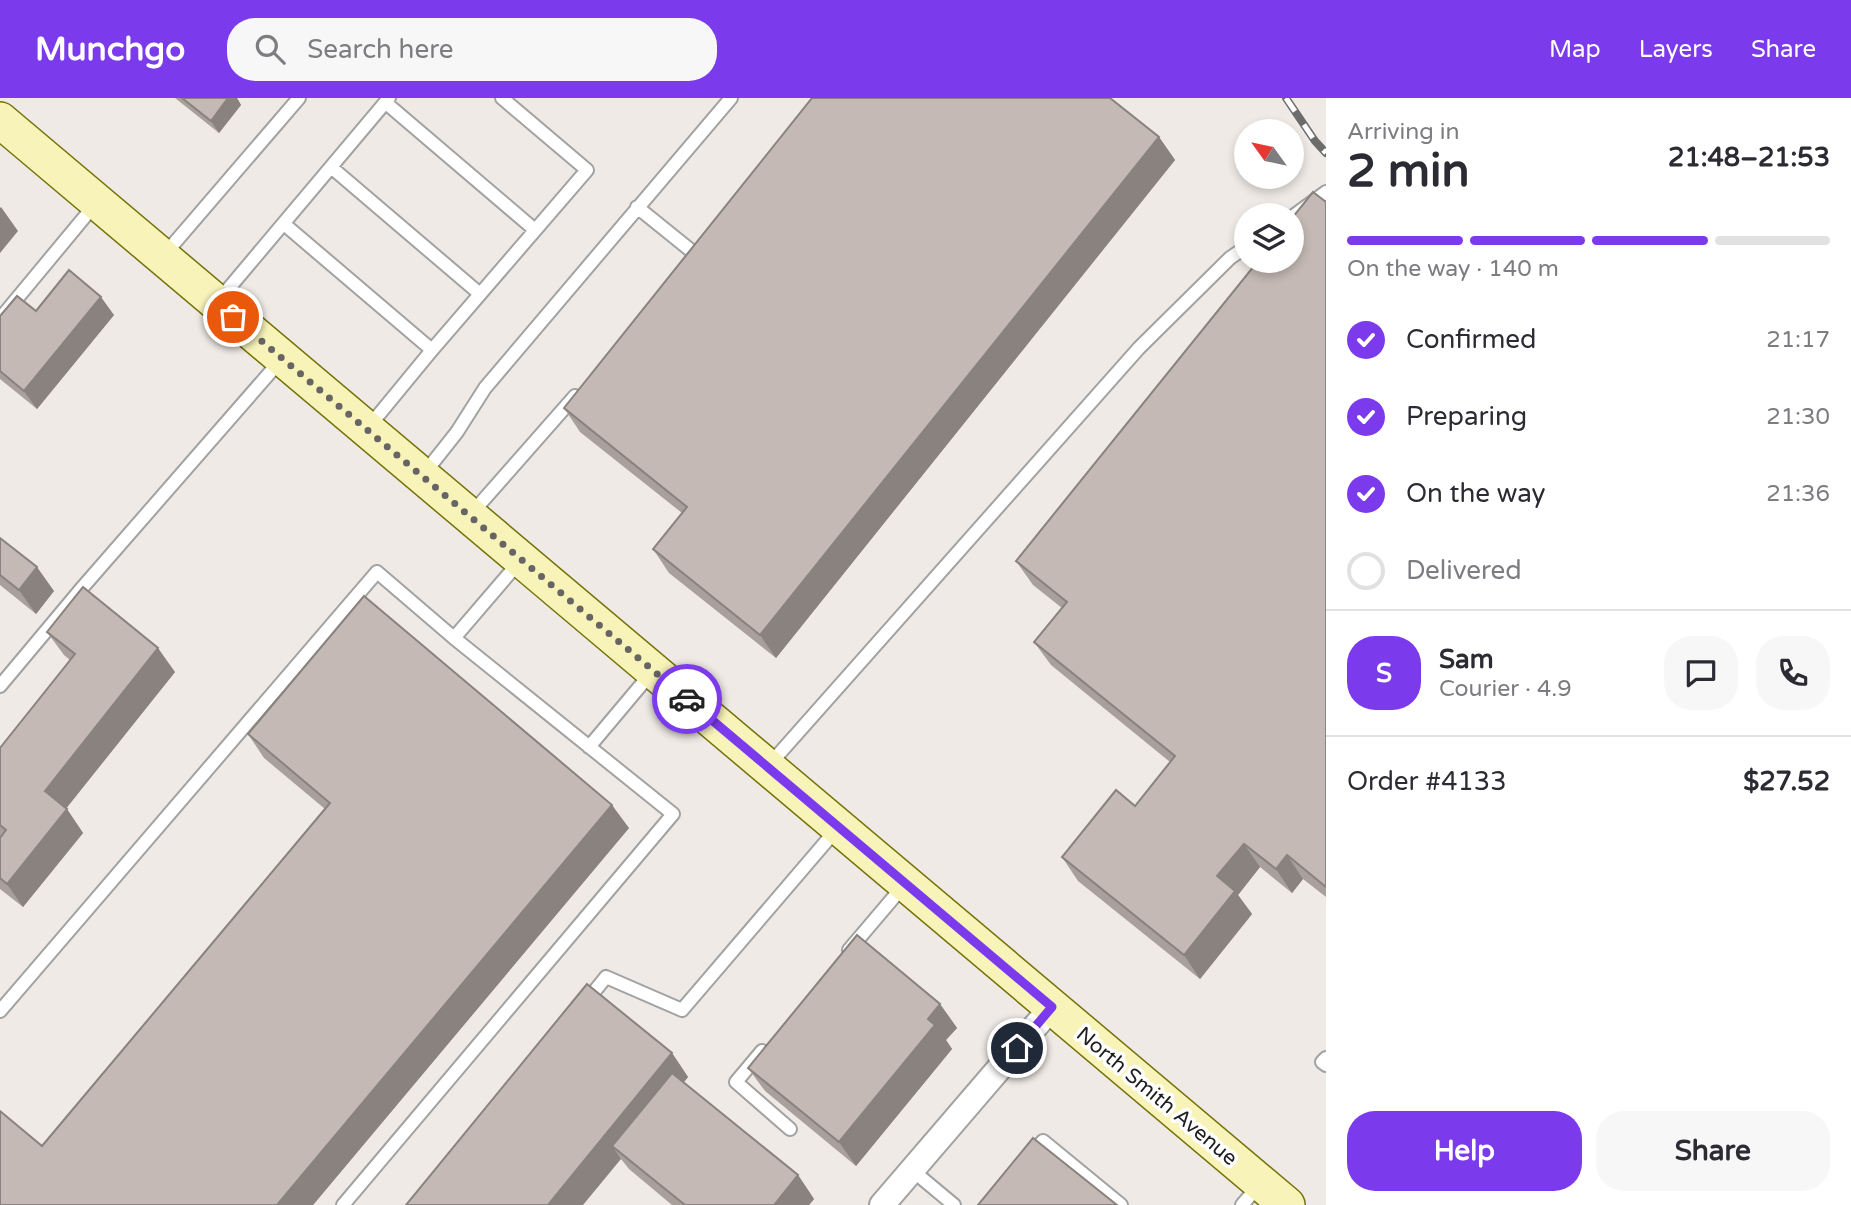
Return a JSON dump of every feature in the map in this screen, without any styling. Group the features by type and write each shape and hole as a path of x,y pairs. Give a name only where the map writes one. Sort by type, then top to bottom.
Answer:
{"main road":[{"name":"North Smith Avenue","path":"0,120 1052,1007 1251,1194 1287,1205"}],"street":[{"path":"882,1205 1052,1007"}],"lane":[{"path":"163,257 299,98"},
{"path":"367,429 587,170 502,98"},
{"path":"423,476 457,432 485,388 731,98"},
{"path":"217,303 388,100 535,230"},
{"path":"331,167 480,294"},
{"path":"1304,208 1326,192"},
{"path":"0,320 97,202"},
{"path":"637,207 694,253"},
{"path":"284,224 432,350"},
{"path":"768,767 1139,348 1234,255"},
{"path":"0,686 82,588 283,359"},
{"path":"470,516 581,389"},
{"path":"454,638 522,560"},
{"path":"0,1011 377,572 454,638 673,814 343,1205"},
{"path":"589,747 653,670"},
{"path":"580,1008 606,977 682,1010 839,827"},
{"path":"843,957 906,884"},
{"path":"771,1040 736,1082 790,1129"},
{"path":"1326,1058 1322,1062 1326,1065"},
{"path":"1019,1168 1043,1140 1121,1205"},
{"path":"912,1170 954,1205"}],"building":[{"path":"182,98 228,98 211,121"},
{"path":"812,98 1110,98 1159,137 760,635 653,549 687,507 564,408"},
{"path":"1313,192 1326,202 1326,887 1287,855 1276,869 1244,844 1217,876 1235,891 1184,955 1062,857 1116,790 1135,806 1175,756 1034,642 1067,602 1016,561 1248,273 1304,273 1304,203"},
{"path":"69,270 101,297 24,391 0,371 0,316 17,296 36,311"},
{"path":"0,538 37,567 19,590 0,575"},
{"path":"83,587 158,648 45,791 67,809 7,884 0,878 0,838 6,830 0,825 0,748 75,654 47,632"},
{"path":"364,596 612,805 277,1205 0,1205 0,1111 42,1146 330,803 248,734"},
{"path":"857,935 940,1004 928,1019 935,1025 839,1142 748,1068"},
{"path":"587,984 672,1053 548,1205 406,1205"},
{"path":"672,1073 798,1175 774,1205 685,1205 612,1146"},
{"path":"1033,1138 1117,1205 978,1205"}],"railway":[{"path":"1286,98 1326,153"}],"way so far":[{"path":"233,317 687,699"}],"route":[{"path":"687,699 1052,1007 1017,1048"}]}
